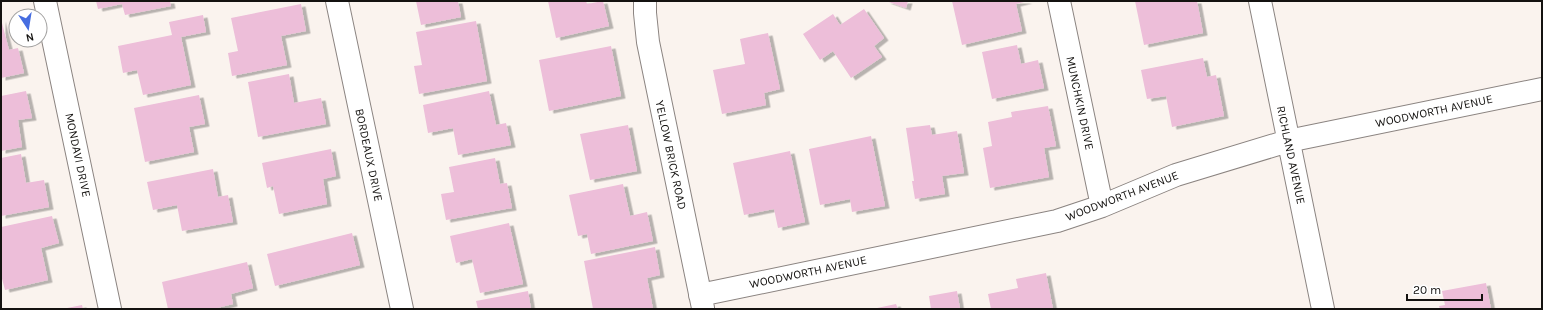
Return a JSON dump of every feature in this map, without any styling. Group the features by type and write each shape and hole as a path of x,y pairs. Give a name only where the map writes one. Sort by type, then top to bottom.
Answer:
{"street":[{"name":"MONDAVI DRIVE","path":"46,1 110,309"},
{"name":"BORDEAUX DRIVE","path":"337,1 402,309"},
{"name":"YELLOW BRICK ROAD","path":"645,1 648,42 701,302"},
{"name":"MUNCHKIN DRIVE","path":"1059,1 1102,206"},
{"name":"RICHLAND AVENUE","path":"1260,1 1323,309"},
{"name":"WOODWORTH AVENUE","path":"701,302 1057,221 1102,206 1176,175 1288,141 1542,89"}],"building":[{"path":"96,1 170,1 171,6 125,15 122,4 98,9"},
{"path":"416,1 458,1 461,17 421,25"},
{"path":"548,1 586,1 587,4 603,1 609,26 556,38"},
{"path":"886,1 908,1 906,8"},
{"path":"952,1 1028,1 1016,4 1022,31 962,45"},
{"path":"1135,1 1197,1 1203,33 1144,45"},
{"path":"301,4 306,31 281,36 287,65 232,76 228,53 238,51 231,18"},
{"path":"864,9 884,38 874,46 882,57 851,78 833,51 820,60 803,34 833,14 840,25"},
{"path":"203,15 206,32 181,37 191,85 143,95 137,70 123,73 118,46 172,35 169,22"},
{"path":"1,19 8,48 9,50 18,48 24,73 1,78"},
{"path":"476,21 487,81 419,94 414,66 422,65 416,32"},
{"path":"768,33 780,89 764,93 766,105 722,114 713,70 745,64 740,39"},
{"path":"1017,45 1021,64 1038,60 1044,88 992,99 982,52"},
{"path":"611,46 621,96 549,111 539,60"},
{"path":"1203,58 1207,77 1216,75 1224,116 1172,127 1166,96 1147,99 1141,70"},
{"path":"289,74 294,103 321,98 326,124 258,137 248,82"},
{"path":"26,91 32,118 18,120 22,147 1,151 1,96"},
{"path":"489,91 496,125 506,123 511,145 458,155 453,128 428,133 423,105"},
{"path":"199,95 205,124 189,127 194,152 145,162 134,108"},
{"path":"1048,106 1056,146 1044,148 1049,177 990,188 983,148 992,146 988,122 1012,117 1011,112"},
{"path":"628,125 637,171 590,180 580,134"},
{"path":"930,125 932,135 957,131 964,173 942,176 945,194 915,199 912,181 914,181 906,128"},
{"path":"871,136 885,206 852,212 850,199 820,205 809,149"},
{"path":"331,149 336,176 323,179 327,204 279,214 273,186 267,188 262,163"},
{"path":"790,151 805,222 778,228 774,209 744,215 733,163"},
{"path":"21,154 26,183 44,180 49,207 1,216 1,158"},
{"path":"495,158 500,184 507,183 512,208 446,220 441,194 454,192 449,167"},
{"path":"213,169 218,197 228,195 233,222 182,231 177,205 153,210 147,182"},
{"path":"623,184 630,216 647,212 653,241 591,254 587,234 578,236 569,195"},
{"path":"52,216 59,243 41,248 48,280 5,290 1,275 1,227"},
{"path":"509,223 523,284 480,293 472,259 456,263 450,236"},
{"path":"352,233 360,265 275,286 267,254"},
{"path":"655,247 660,275 647,278 653,309 593,309 584,261"},
{"path":"247,262 253,288 231,294 233,304 213,309 168,309 162,282"},
{"path":"1046,273 1053,309 991,309 988,294 1018,288 1016,279"},
{"path":"1486,283 1491,309 1440,309 1439,306 1445,305 1442,291"},
{"path":"528,291 531,309 478,309 476,301"},
{"path":"957,291 960,309 931,309 929,296"},
{"path":"896,304 898,309 877,309 877,308"},
{"path":"82,305 83,309 67,309 67,308"}]}
